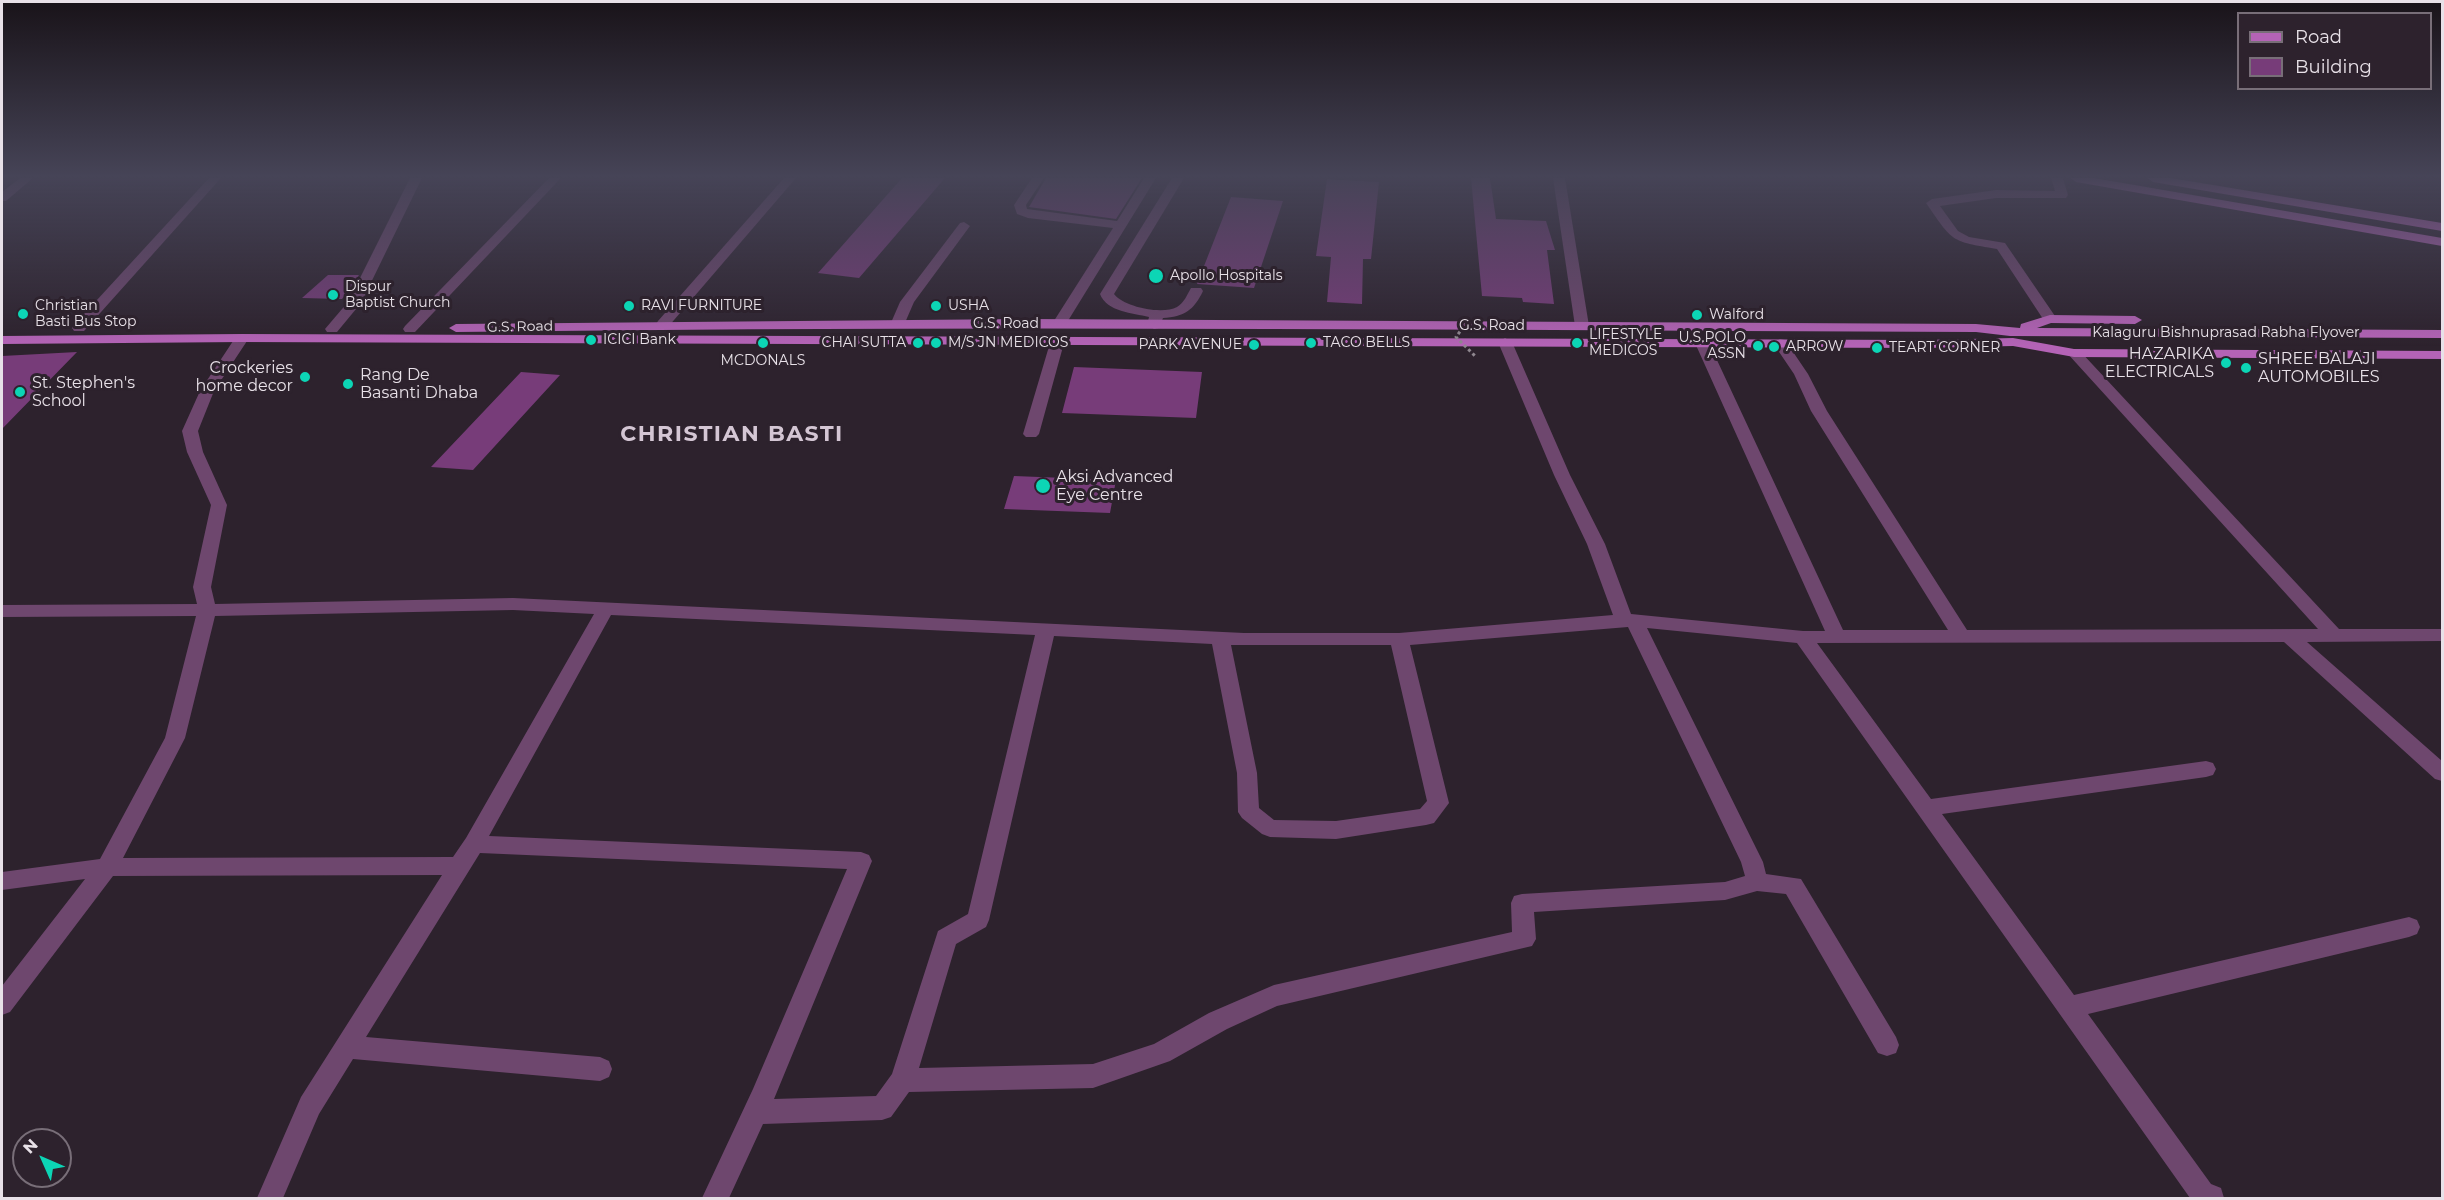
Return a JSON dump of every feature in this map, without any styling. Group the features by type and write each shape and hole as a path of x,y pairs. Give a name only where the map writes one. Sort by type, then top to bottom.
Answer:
{"main road":[{"path":"2396,234 2442,242"},
{"name":"G.S. Road","path":"2,328 410,329 663,324 1135,325 1155,319 1582,326 1976,328 2012,337"},
{"path":"2012,337 2050,319 2442,322"},
{"name":"Kalaguru Bishnuprasad Rabha Flyover","path":"2067,342 2442,334"},
{"name":"G.S. Road","path":"2,340 242,338 1057,343 1989,344 2012,337"},
{"path":"2012,337 2067,342 2442,355"},
{"name":"Kalaguru Bishnuprasad Rabha Flyover","path":"2012,337 2067,342 2442,345"}],"street":[{"path":"79,328 164,234"},
{"path":"332,329 354,303 388,234"},
{"path":"410,329 501,234"},
{"path":"663,324 741,234"},
{"path":"897,324 907,302 958,234"},
{"path":"1059,324 1114,234"},
{"path":"1144,234 1107,294 1109,299 1155,319 1180,312 1190,305 1196,291"},
{"path":"1567,234 1582,326"},
{"path":"1954,234 1966,240 2001,246 2050,319"},
{"path":"1135,325 1140,311"},
{"path":"2,1004 107,867 175,738 207,610 202,587 219,505 195,452 189,431 207,391 242,338"},
{"path":"1505,342 1562,475 1596,544 1629,621 1752,862 1757,882"},
{"path":"2067,342 2335,636"},
{"path":"1031,434 1057,343"},
{"path":"1702,343 1837,637"},
{"path":"1780,343 1796,365 1825,421 1962,637"},
{"path":"2,611 207,610 513,604 1220,638 1399,639 1629,621 1803,637 2442,635"},
{"path":"270,1198 310,1107 474,844 606,608"},
{"path":"756,1112 882,1108 903,1080 946,938 978,920 1046,629"},
{"path":"2289,636 2442,773"},
{"path":"1803,637 2202,1193 2211,1198"},
{"path":"1220,638 1247,773 1249,812 1270,828 1336,830 1426,817 1437,803 1399,639"},
{"path":"1926,808 2206,770"},
{"path":"474,844 861,861 756,1112 715,1198"},
{"path":"2,881 107,867 459,866"},
{"path":"903,1080 1093,1076 1161,1053 1218,1021 1274,996 1524,939 1522,903 1725,891 1757,882 1793,886 1887,1045"},
{"path":"2070,1007 2409,927"},
{"path":"347,1047 600,1069"}],"path":[{"path":"1467,322 1456,336 1475,356"}],"building":[{"path":"852,234 897,234 859,278 818,273"},
{"path":"1217,234 1272,234 1254,288 1197,284"},
{"path":"1319,234 1374,234 1371,259 1363,259 1362,304 1327,302 1331,257 1316,256"},
{"path":"1476,234 1550,234 1555,250 1547,250 1554,304 1523,302 1522,298 1482,296"},
{"path":"328,275 359,275 342,299 302,298"},
{"name":"St. Stephen's School","path":"77,352 2,429 2,356"},
{"path":"1074,367 1202,372 1196,418 1062,413"},
{"path":"521,372 560,375 473,470 431,467"},
{"path":"1014,476 1116,480 1110,513 1004,509"}],"place":[{"name":"Apollo Hospitals","path":"1156,276"},
{"name":"Dispur Baptist Church","path":"333,295"},
{"name":"RAVI FURNITURE","path":"629,306"},
{"name":"USHA","path":"936,306"},
{"name":"Christian Basti Bus Stop","path":"23,314"},
{"name":"Walford","path":"1697,315"},
{"name":"ICICI Bank","path":"591,340"},
{"name":"MCDONALS","path":"763,343"},
{"name":"CHAI SUTTA","path":"918,343"},
{"name":"M/S JN MEDICOS","path":"936,343"},
{"name":"TACO BELLS","path":"1311,343"},
{"name":"LIFESTYLE MEDICOS","path":"1577,343"},
{"name":"PARK AVENUE","path":"1254,345"},
{"name":"U.S.POLO ASSN","path":"1758,346"},
{"name":"ARROW","path":"1774,347"},
{"name":"TEART CORNER","path":"1877,348"},
{"name":"HAZARIKA ELECTRICALS","path":"2226,363"},
{"name":"SHREE BALAJI AUTOMOBILES","path":"2246,368"},
{"name":"Crockeries home decor","path":"305,377"},
{"name":"Rang De Basanti Dhaba","path":"348,384"},
{"name":"St. Stephen's School","path":"20,392"},
{"name":"Aksi Advanced Eye Centre","path":"1043,486"}],"district":[{"name":"CHRISTIAN BASTI","path":"732,435"}]}
